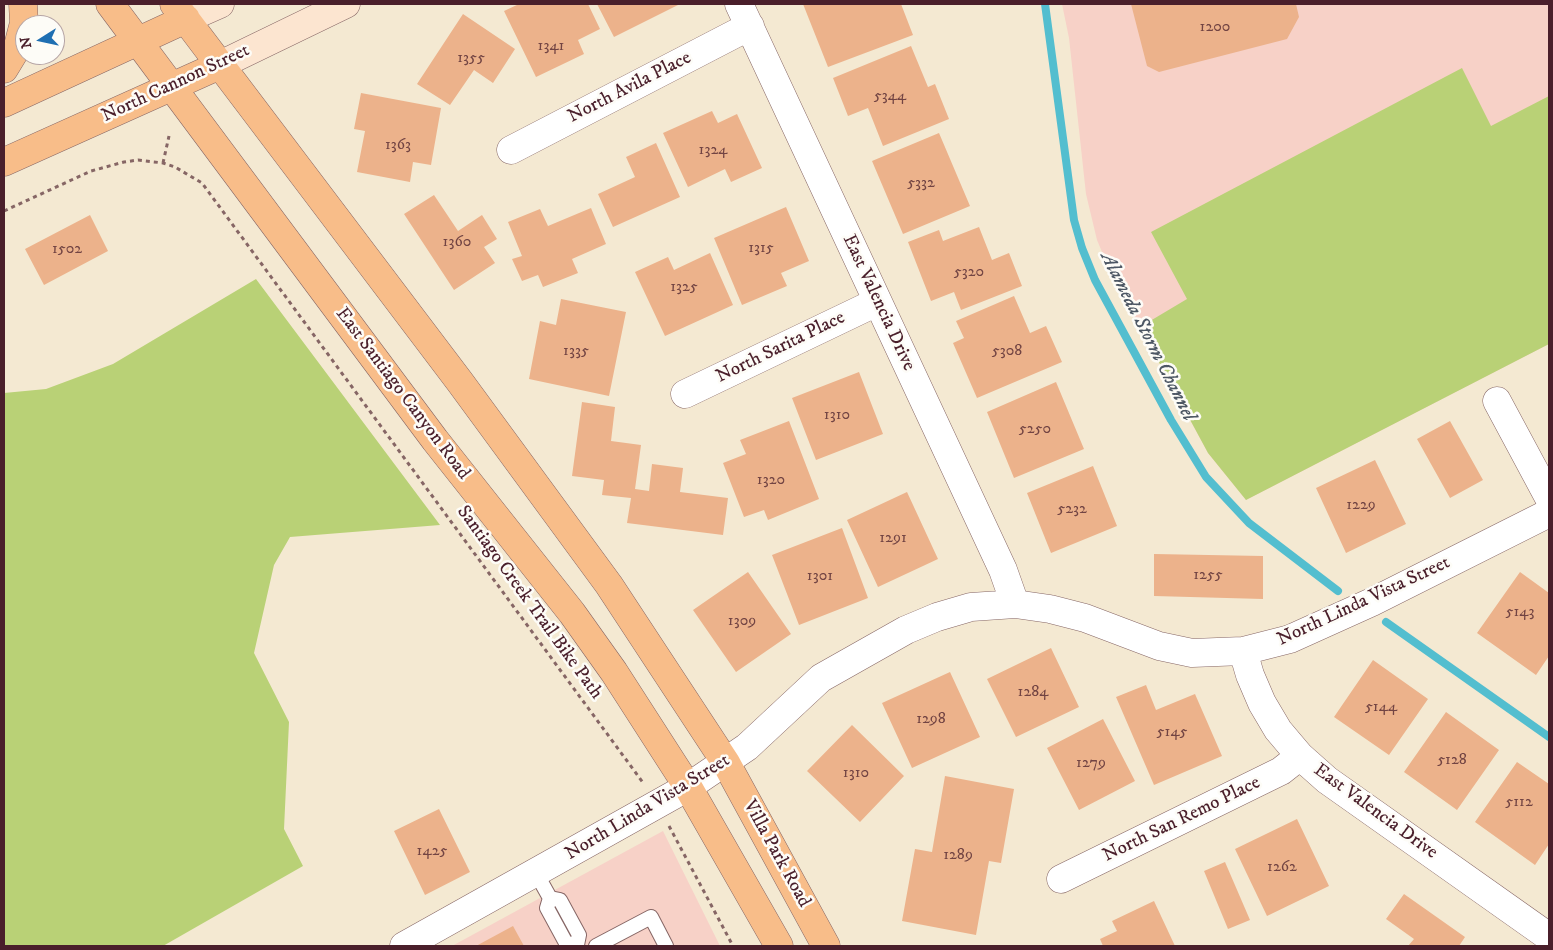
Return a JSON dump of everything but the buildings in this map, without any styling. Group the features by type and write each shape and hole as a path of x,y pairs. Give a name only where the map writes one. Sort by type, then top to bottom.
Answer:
{"main road":[{"path":"4,69 18,46 24,23 24,4"},
{"name":"East Santiago Canyon Road","path":"110,4 435,440 572,614 614,672 688,787"},
{"path":"4,103 138,41 180,12 220,4"},
{"name":"North Cannon Street","path":"4,162 220,64 346,4"},
{"path":"180,12 460,382 609,585 726,763"},
{"name":"Villa Park Road","path":"726,763 826,946"},
{"path":"688,787 779,946"}],"street":[{"name":"North Avila Place","path":"511,150 744,15"},
{"name":"East Valencia Drive","path":"744,15 1003,570 1015,604"},
{"name":"North Sarita Place","path":"685,394 877,302"},
{"path":"1497,401 1549,498"},
{"name":"North Linda Vista Street","path":"404,946 688,787 726,763 762,733 797,697 821,678 906,630 938,617 971,607 1015,604 1050,609 1085,618 1159,646 1192,652 1244,651 1290,639 1372,602 1549,514"},
{"name":"East Valencia Drive","path":"1244,651 1250,675 1262,703 1278,730 1300,756 1327,780 1549,937"},
{"name":"North San Remo Place","path":"1061,879 1281,771 1300,756"}],"lane":[{"path":"536,873 550,898 546,908 566,943 578,946"},
{"path":"596,946 650,917 666,946"}],"path":[{"path":"163,163 169,136"},
{"name":"Santiago Creek Trail Bike Path","path":"4,211 111,164 138,160 163,163 202,183 640,777"},
{"path":"670,829 734,946"}],"shaded area":[{"path":"1062,4 1549,4 1549,344 1246,500 1208,453 1113,278 1097,240 1086,194 1069,38"},
{"path":"663,831 720,946 452,946"}],"green space":[{"path":"1462,68 1491,126 1549,96 1549,344 1246,500 1208,453 1140,327 1187,299 1151,232"},
{"path":"256,279 440,525 290,537 274,565 254,653 289,722 284,829 303,866 163,946 4,946 4,393 46,389 113,364"}],"waterway":[{"name":"Alameda Storm Channel","path":"1045,4 1074,220 1082,248 1095,280 1171,420 1206,477 1249,523 1338,591"},
{"name":"Alameda Storm Channel","path":"1386,622 1549,737"}]}
